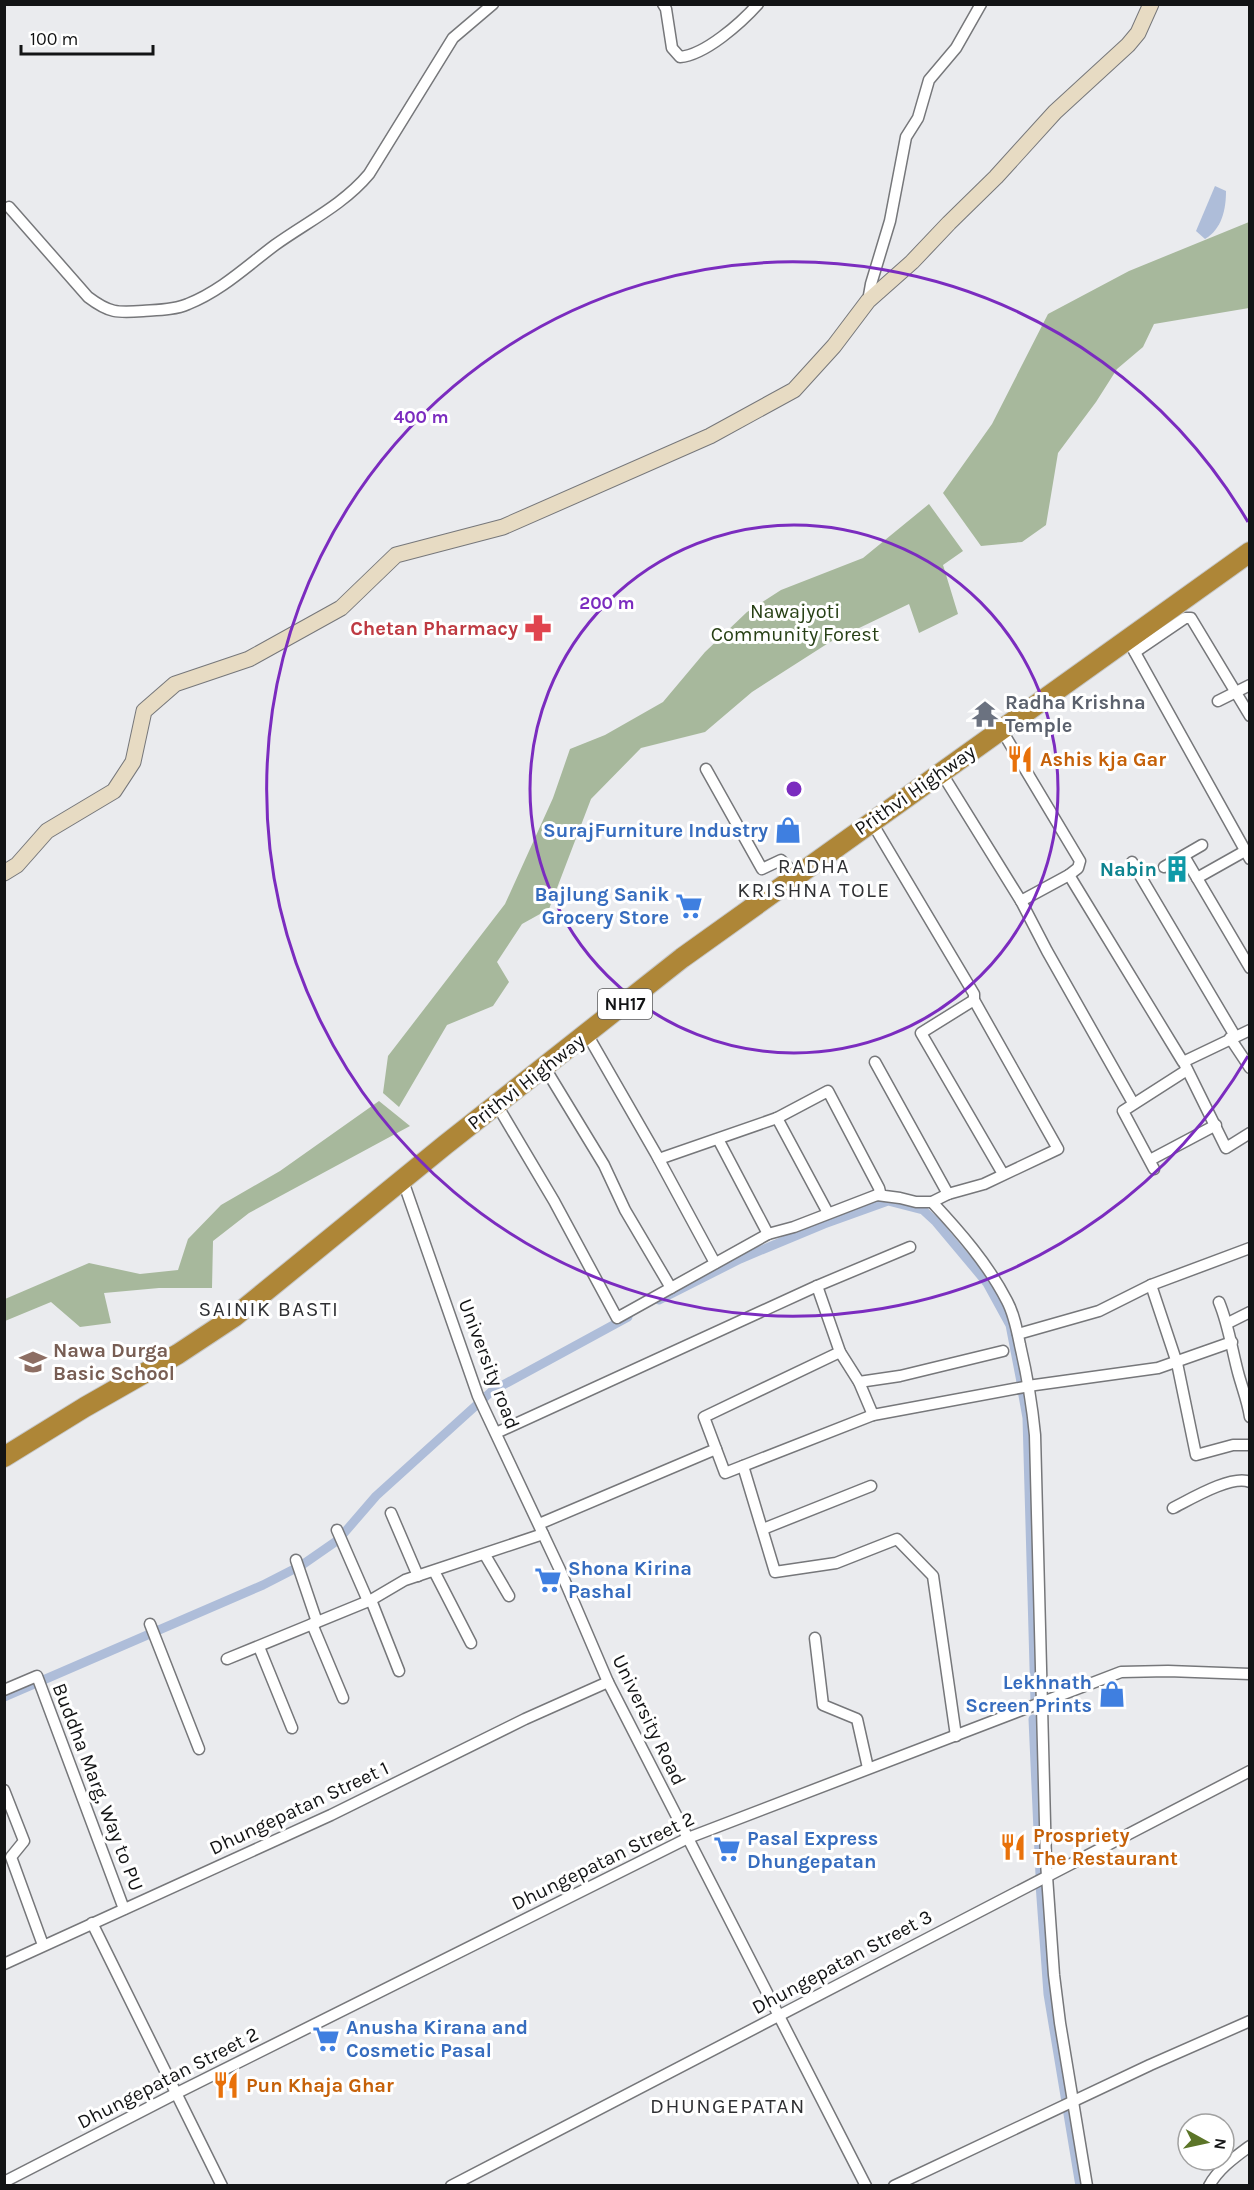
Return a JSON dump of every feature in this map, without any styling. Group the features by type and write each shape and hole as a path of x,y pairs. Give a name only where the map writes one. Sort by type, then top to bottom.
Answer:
{"highway":[{"name":"Prithvi Highway","path":"4,1457 76,1412 178,1354 234,1317 445,1145 682,958 1000,729 1132,646 1250,552"}],"street":[{"path":"9,207 88,297 103,308 122,313 154,311 187,305 223,286 275,245 332,209 359,186 369,174 453,38 493,4"},
{"path":"663,4 666,9 672,48 680,57 692,56 743,20 758,4"},
{"path":"868,302 871,284 890,221 906,137 918,118 929,80 956,48 981,4"},
{"path":"4,873 17,865 47,831 114,791 133,762 144,711 175,684 249,659 341,608 396,555 503,527 710,436 794,390 834,346 868,302 912,262 996,177 1055,112 1128,45 1138,33 1151,4"},
{"path":"1197,878 1247,855 1132,646 1185,618 1191,618 1250,716"},
{"path":"1218,701 1250,685"},
{"path":"1000,729 1080,861 1078,868 1021,901"},
{"path":"706,769 762,868 781,860 796,875"},
{"path":"941,772 1021,901 1133,1103"},
{"path":"497,1105 554,1201 617,1318 768,1234 837,1212 878,1195 916,1202 932,1202 948,1194 984,1184 1058,1149 974,1000 974,994 871,822"},
{"path":"1164,867 1202,846"},
{"path":"1184,856 1250,968"},
{"path":"1132,862 1250,1068"},
{"path":"1069,874 1185,1066 1226,1148 1250,1133"},
{"path":"974,1000 921,1033 1003,1174"},
{"path":"1216,1125 1152,1165 1124,1110 1185,1066 1232,1037 1250,1030"},
{"path":"587,1034 659,1159 715,1263"},
{"path":"875,1062 948,1194"},
{"path":"545,1068 604,1166 625,1210 671,1288"},
{"path":"659,1159 777,1118 828,1091 879,1188 878,1195"},
{"path":"777,1118 828,1213"},
{"path":"718,1139 768,1234"},
{"name":"University road","path":"403,1181 478,1396 553,1556"},
{"path":"932,1202 987,1268 1008,1303 1018,1334 1029,1386 1035,1435 1048,1877 1056,1995 1068,2104 1087,2186"},
{"path":"496,1432 817,1286 910,1247"},
{"path":"1018,1334 1100,1311 1151,1285 1250,1248"},
{"path":"1151,1285 1177,1363 1196,1455 1233,1445 1250,1444"},
{"path":"817,1286 840,1352 859,1382 873,1415"},
{"path":"1220,1302 1228,1323 1250,1418"},
{"path":"1228,1323 1250,1312"},
{"path":"840,1352 704,1417 725,1473 873,1415 1029,1386 1158,1368 1232,1342"},
{"path":"859,1382 900,1376 1003,1351"},
{"path":"1239,1375 1250,1370"},
{"path":"227,1659 369,1600 405,1580 485,1555 716,1449"},
{"path":"743,1466 775,1572 836,1563 897,1539 933,1576 956,1736"},
{"path":"1173,1508 1219,1485 1245,1480 1250,1482"},
{"path":"763,1529 871,1486"},
{"path":"391,1513 418,1576"},
{"path":"337,1530 399,1671"},
{"path":"485,1555 508,1596"},
{"name":"University Road","path":"553,1556 608,1682 866,2186"},
{"path":"296,1560 315,1623 343,1698"},
{"path":"434,1571 471,1643"},
{"path":"150,1624 199,1749"},
{"path":"814,1638 823,1705 857,1719 868,1768"},
{"path":"259,1647 292,1728"},
{"name":"Dhungepatan Street 2","path":"4,2182 688,1838 1121,1672 1250,1674"},
{"name":"Buddha Marg, Way to PU","path":"4,1689 37,1676 124,1909"},
{"name":"Dhungepatan Street 1","path":"4,1964 331,1815 525,1719 608,1682"},
{"name":"Dhungepatan Street 3","path":"451,2186 1250,1771"},
{"path":"4,1790 24,1841 12,1857 43,1945"},
{"path":"92,1923 222,2186"},
{"path":"894,2186 1150,2064 1250,2021"},
{"path":"1209,2186 1226,2166 1250,2146"}],"green space":[{"path":"1249,222 1249,308 1154,324 1143,347 1117,369 1058,453 1046,525 1022,542 981,546 943,493 992,424 1048,314 1129,271"},
{"name":"Nawajyoti Community Forest","path":"929,504 963,551 943,565 958,614 919,633 909,604 830,642 752,692 705,732 641,748 591,799 549,909 522,924 497,962 509,982 493,1006 447,1025 399,1107 383,1093 388,1056 505,904 553,798 570,749 605,735 663,702 705,652 747,612 781,590 863,558"},
{"path":"379,1101 410,1126 249,1213 213,1241 212,1288 159,1288 104,1293 111,1323 80,1327 51,1302 5,1321 5,1299 89,1263 140,1274 178,1270 188,1239 221,1205 280,1171"}],"water":[{"path":"1215,186 1226,191 1224,211 1215,230 1205,239 1196,231"}],"waterway":[{"path":"659,1300 740,1259 824,1224 888,1201 923,1210 936,1222 987,1283 1010,1325 1021,1382"},
{"path":"4,1697 263,1585 302,1565 338,1540 376,1496 492,1391 628,1317"},
{"path":"1022,1390 1027,1418 1035,1702"},
{"path":"1033,1719 1040,1875"},
{"path":"1040,1884 1048,1994 1080,2186"}],"place":[{"name":"Chetan Pharmacy","path":"538,628"},
{"name":"Radha Krishna Temple","path":"985,714"},
{"name":"Ashis kja Gar","path":"1020,759"},
{"name":"SurajFurniture Industry","path":"788,830"},
{"name":"Nabin","path":"1177,869"},
{"name":"Bajlung Sanik Grocery Store","path":"689,906"},
{"name":"Nawa Durga Basic School","path":"33,1362"},
{"name":"Shona Kirina Pashal","path":"548,1580"},
{"name":"Lekhnath Screen Prints","path":"1112,1694"},
{"name":"Prospriety The Restaurant","path":"1013,1847"},
{"name":"Pasal Express Dhungepatan","path":"727,1849"},
{"name":"Anusha Kirana and Cosmetic Pasal","path":"326,2039"},
{"name":"Pun Khaja Ghar","path":"226,2085"}],"district":[{"name":"RADHA KRISHNA TOLE","path":"814,878"},
{"name":"SAINIK BASTI","path":"269,1309"},
{"name":"DHUNGEPATAN","path":"728,2106"}]}
